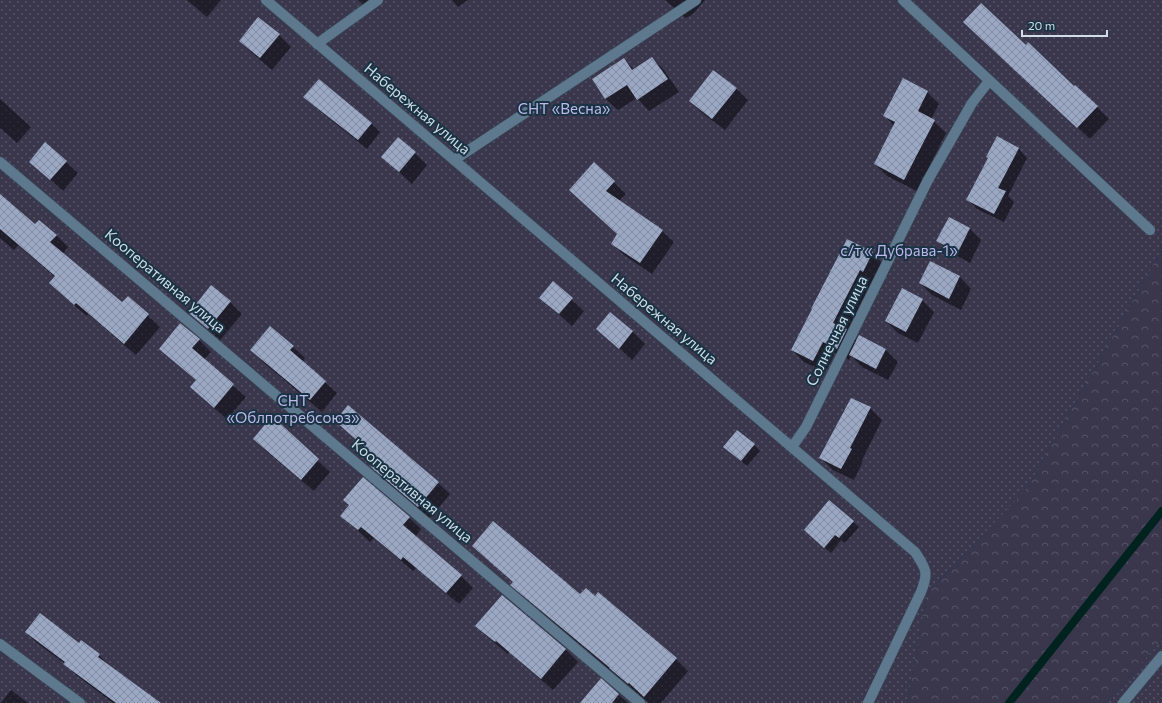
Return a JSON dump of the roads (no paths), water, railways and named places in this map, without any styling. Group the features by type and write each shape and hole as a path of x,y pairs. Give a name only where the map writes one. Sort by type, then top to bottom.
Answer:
{"street":[{"name":"Набережная улица","path":"266,0 915,552 925,568 926,580 868,703"},
{"path":"317,44 378,0"},
{"path":"454,160 696,0"},
{"path":"903,0 1150,230"},
{"name":"Солнечная улица","path":"792,448 806,427 928,180 972,103 989,80"},
{"name":"Кооперативная улица","path":"0,162 640,703"},
{"path":"0,644 80,703"},
{"path":"1123,703 1162,656"}],"waterway":[{"path":"1009,703 1162,511"}],"park label":[{"name":"СНТ «Весна»","path":"564,109"},
{"name":"с/т « Дубрава-1»","path":"899,251"},
{"name":"СНТ «Облпотребсоюз»","path":"293,410"}]}
